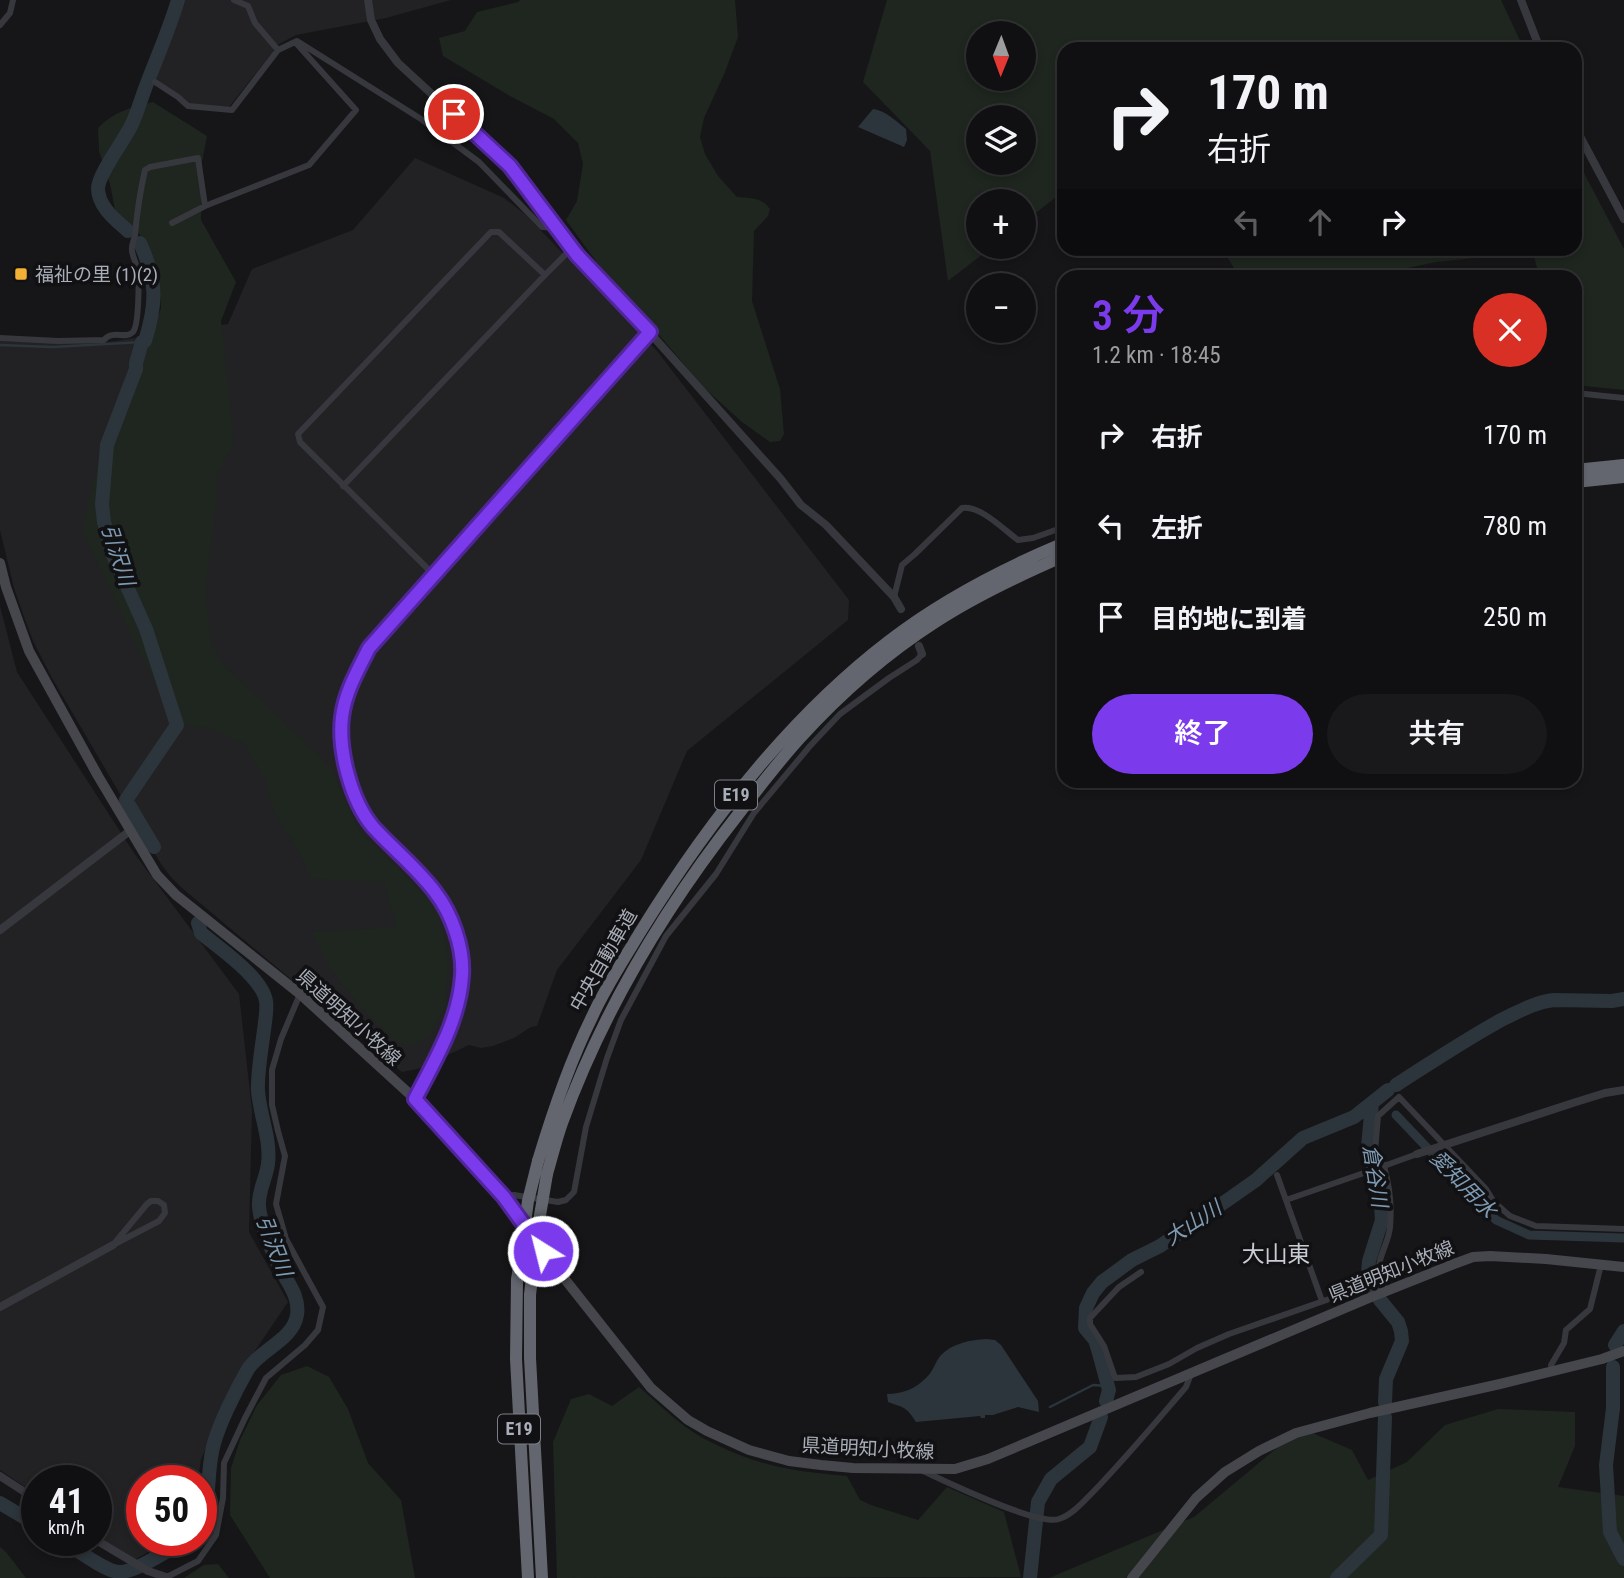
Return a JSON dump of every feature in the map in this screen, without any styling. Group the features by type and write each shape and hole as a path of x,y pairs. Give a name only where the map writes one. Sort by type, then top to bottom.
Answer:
{"highway":[{"path":"1582,469 1624,465"},
{"path":"1582,481 1624,477"},
{"name":"中央自動車道","path":"528,1578 516,1359 517,1280 528,1201 538,1161 566,1074 592,1015 653,912 713,824 792,729 832,689 889,640 930,611 977,583 1057,546"},
{"name":"中央自動車道","path":"542,1578 530,1358 530,1295 537,1233 547,1174 561,1125 626,980 692,875 800,738 840,698 897,650 937,621 993,588 1057,559"}],"main road":[{"name":"県道明知小牧線","path":"0,563 29,650 157,876 176,895 300,994 415,1099 504,1197 556,1269 651,1388 688,1420 749,1450 789,1461 853,1468 956,1469 988,1459 1473,1257 1546,1259 1624,1267"},
{"path":"1132,1578 1196,1498 1225,1472 1296,1433 1370,1413 1552,1372 1624,1351"}],"street":[{"path":"0,25 10,13 13,0"},
{"path":"234,0 248,6 255,23 278,50"},
{"path":"368,0 371,20 380,39 398,63 510,166 572,248 650,332 801,505 826,525 894,597 901,610"},
{"path":"1521,0 1537,42"},
{"path":"155,82 188,106 232,110 278,50 297,41 421,119 479,162 542,227 557,228"},
{"path":"172,223 205,206 309,165 356,110 295,42"},
{"path":"1582,140 1623,213"},
{"path":"0,338 85,341 104,340 113,334 132,333 137,325 138,275 132,247 145,170 198,158 205,206"},
{"path":"433,575 300,442 298,434 491,232 499,232 545,275"},
{"path":"343,486 572,248"},
{"path":"415,1099 449,1034 462,975 460,947 452,922 436,893 371,824 352,791 343,757 342,718 350,684 369,648 650,332"},
{"path":"1582,394 1624,398"},
{"path":"894,597 902,565 966,506 979,511 1018,540 1057,529"},
{"path":"504,1197 514,1195 558,1202 566,1200 574,1192 586,1127 607,1058 621,1020 666,936 716,874 754,813 810,746 840,715 917,660 920,650"},
{"path":"0,930 131,830"},
{"path":"112,1550 148,1571 166,1577 198,1561 216,1535 223,1498 224,1463 244,1418 266,1378 305,1345 318,1330 323,1307 286,1239 276,1204 285,1156 272,1105 272,1070 281,1039 300,994"},
{"path":"1286,1200 1444,1144 1605,1093 1624,1090"},
{"path":"1386,1292 1378,1266 1390,1229 1391,1190 1375,1151 1378,1116 1399,1097 1486,1189 1494,1202 1510,1216 1536,1226 1624,1229"},
{"path":"1277,1175 1322,1301"},
{"path":"0,1307 159,1221 166,1213 164,1205 158,1201 146,1204 114,1245"},
{"path":"1552,1372 1551,1365 1564,1343 1566,1330 1590,1309 1601,1265"},
{"path":"1141,1272 1119,1287 1090,1318 1090,1324 1104,1346 1115,1378 1136,1377 1229,1334 1358,1289 1368,1299"},
{"path":"920,1470 984,1499 1044,1519 1059,1520 1106,1479 1186,1387 1191,1373"},
{"path":"0,1476 21,1490"}],"shaded area":[{"path":"181,0 451,0 386,18 296,35 279,44 229,107 189,104 151,79"},
{"path":"520,0 735,0 738,37 704,118 700,137 705,154 718,176 737,197 759,200 770,209 768,216 754,231 752,301 780,389 784,434 780,441 770,442 742,422 702,386 614,286 566,220 577,201 583,164 578,143 554,119 443,56 439,38 465,31 477,12"},
{"path":"887,0 1501,0 1521,42 1057,42 1057,196 1036,213 1036,189 966,189 966,259 976,259 948,281 930,151 863,82"},
{"path":"153,102 207,136 202,162 201,220 236,282 221,321 234,443 216,475 216,503 205,592 211,643 226,668 329,765 360,832 437,907 448,954 446,1006 428,1037 413,1046 398,1043 356,1001 330,968 312,932 396,927 384,882 311,879 299,852 274,812 265,779 244,743 212,729 176,723 82,530 101,450 140,370 161,308 158,273 143,238 115,210 99,151 98,128 123,111"},
{"path":"873,109 887,114 906,129 907,140 904,147 858,127"},
{"path":"415,158 504,198 526,215 657,351 849,600 848,620 687,751 641,860 557,970 537,1026 493,1046 481,1048 469,1045 418,1069 402,1072 171,877 52,678 23,614 0,530 0,341 101,343 228,324 252,269 353,230"},
{"path":"1582,169 1624,249 1624,390 1582,386 1582,270 1538,270 1534,256 1582,256"},
{"path":"1226,256 1494,256 1436,262 1398,270 1235,270"},
{"path":"0,606 17,672 134,853 239,994 252,1110 249,1232 288,1302 246,1364 200,1465 126,1465 126,1555 112,1546 112,1465 21,1465 21,1484 0,1470"},
{"path":"995,1340 1001,1345 1038,1401 1039,1412 1018,1407 985,1415 985,1418 980,1416 916,1422 904,1408 888,1402 887,1394 908,1390 922,1382 941,1355 951,1348 968,1341"},
{"path":"307,1366 329,1377 348,1409 368,1463 401,1500 415,1578 270,1578 230,1515 231,1468 240,1440 257,1405 281,1375"},
{"path":"639,1387 679,1422 705,1439 765,1463 847,1476 860,1500 871,1505 918,1520 947,1487 1004,1512 1021,1577 557,1578 553,1442 571,1399 589,1394 612,1406"},
{"path":"1498,1409 1575,1412 1575,1446 1558,1487 1624,1496 1624,1578 1049,1578 1194,1517 1278,1447 1308,1431 1352,1450 1368,1480 1407,1462 1445,1425"},
{"path":"0,1547 6,1552 26,1578 0,1578"},
{"path":"218,1564 229,1578 184,1578 204,1565"}],"waterway":[{"name":"引沢川","path":"128,231 104,207 99,195 99,182 133,121 178,0"},
{"name":"引沢川","path":"140,243 152,280 152,315 136,369 107,445 102,504 112,553 146,629 177,725 126,800 154,847"},
{"path":"0,345 53,347 142,342"},
{"name":"引沢川","path":"198,923 201,933 257,982 266,1001 258,1091 269,1155 259,1206 270,1245 295,1295 297,1308 294,1324 289,1331 248,1369 218,1432 211,1465"},
{"name":"大山川","path":"1396,1085 1489,1027 1534,1005 1554,1000 1624,999"},
{"name":"大山川","path":"1106,1401 1109,1390 1099,1353 1095,1340 1085,1328 1086,1308 1102,1282 1256,1180 1303,1138 1354,1117 1388,1090"},
{"name":"倉谷川","path":"1372,1103 1368,1147 1380,1191 1382,1220 1369,1261 1368,1274 1380,1300 1398,1322 1402,1341 1386,1379 1385,1402"},
{"name":"愛知用水","path":"1396,1115 1496,1220 1529,1235 1624,1238"},
{"path":"1615,1345 1624,1331"},
{"path":"1613,1367 1613,1408 1606,1465 1610,1532 1624,1559"},
{"path":"1050,1407 1093,1385 1108,1385"},
{"name":"大山川","path":"1030,1578 1038,1502 1051,1479 1090,1447 1101,1417"},
{"name":"倉谷川","path":"1337,1578 1381,1535 1385,1417"},
{"name":"引沢川","path":"0,1503 21,1515"},
{"name":"引沢川","path":"86,1556 118,1572 133,1569 158,1556"}],"place":[{"name":"福祉の里 (1)(2)","path":"21,274"}],"district":[{"name":"大山東","path":"1276,1254"}],"route":[{"path":"454,114 510,166 577,255 650,332 369,648 350,684 342,718 343,757 352,791 371,824 436,893 452,922 460,947 462,975 449,1034 415,1099 504,1197 543,1251"}]}
